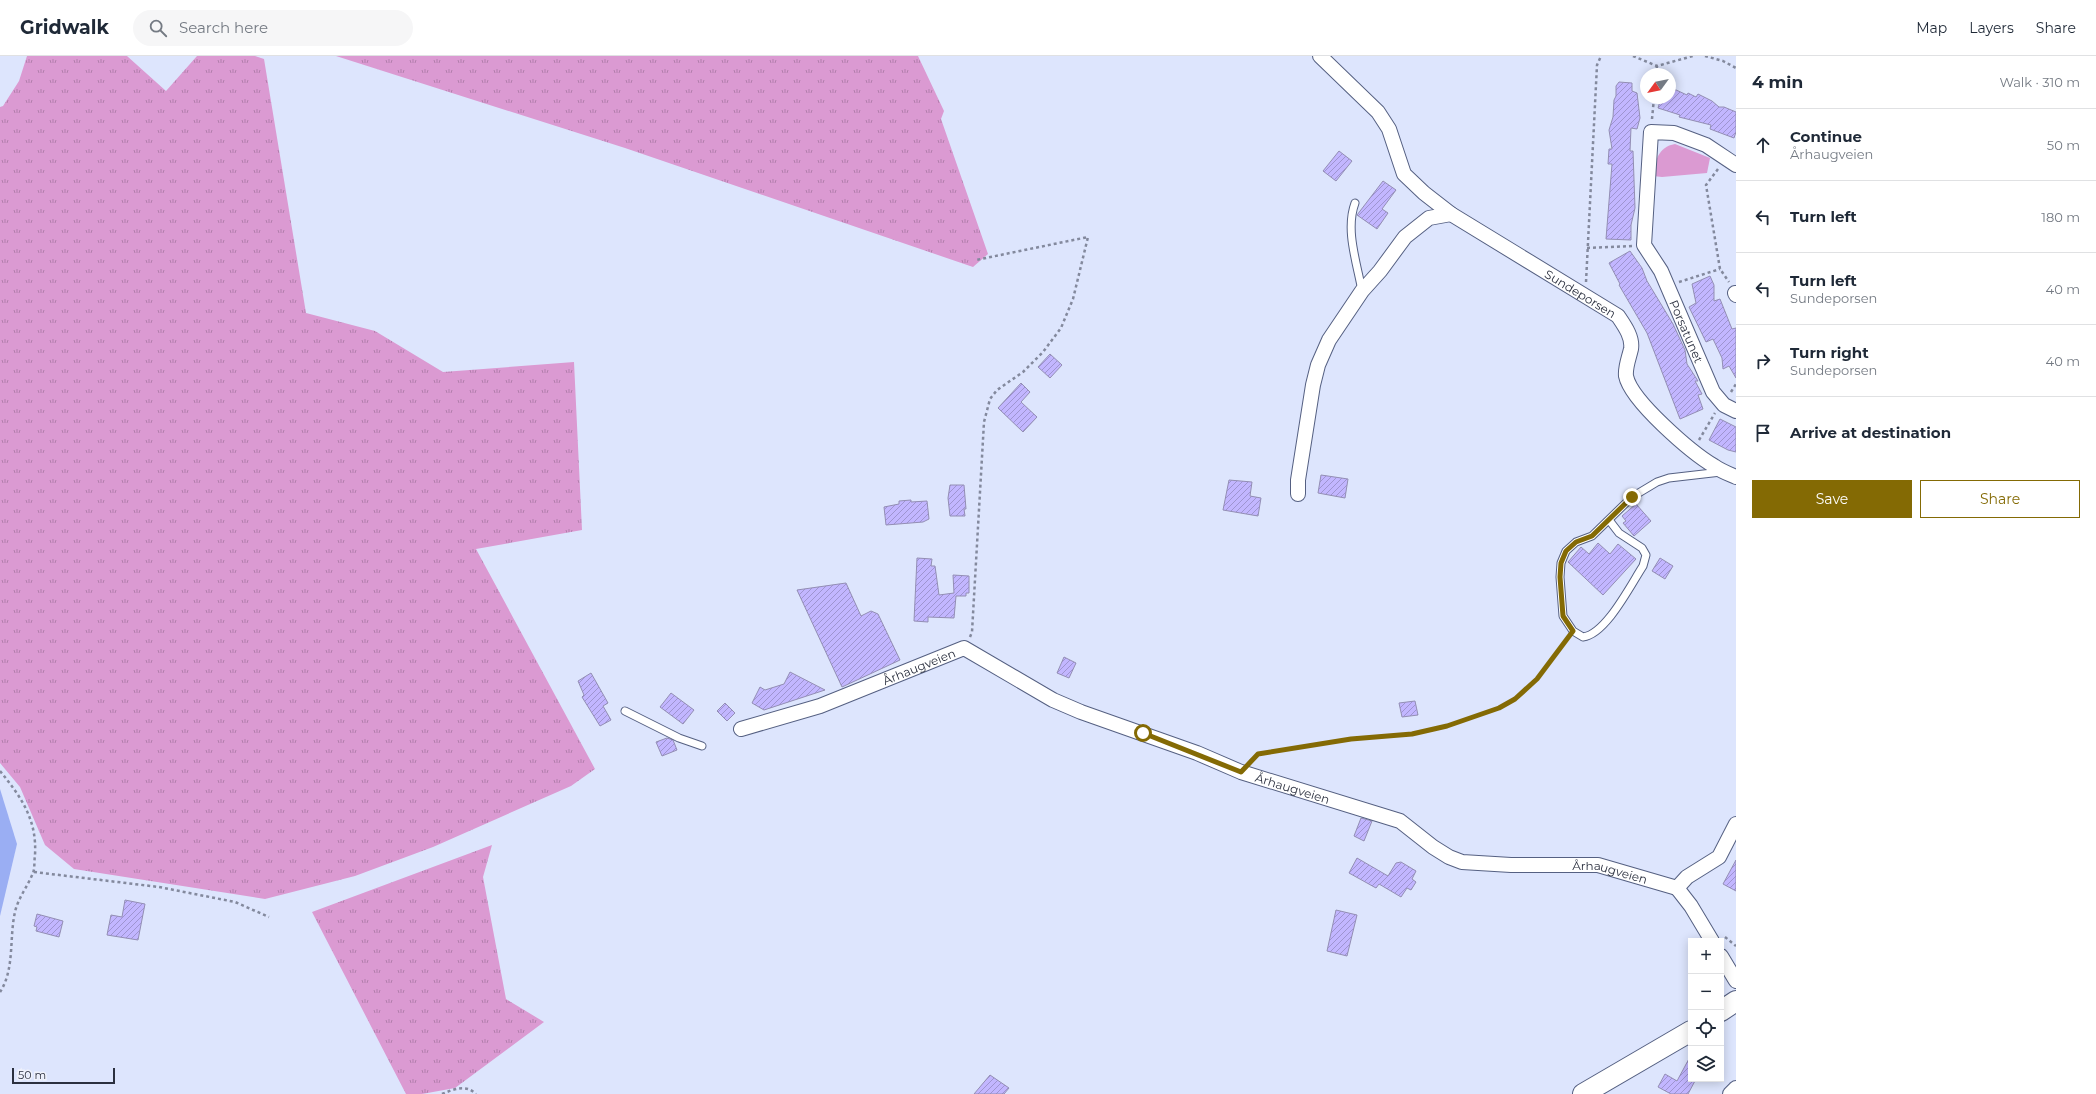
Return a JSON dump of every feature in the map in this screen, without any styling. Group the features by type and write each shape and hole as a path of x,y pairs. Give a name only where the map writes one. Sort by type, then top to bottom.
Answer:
{"main road":[{"path":"1722,1010 1736,1001"},
{"path":"1583,1094 1688,1033"}],"street":[{"name":"Sundeporsen","path":"1320,56 1378,112 1389,129 1404,174 1424,193 1451,214 1585,294 1618,316 1628,331 1632,347 1626,374 1633,391 1650,412 1671,432 1713,466 1731,475"},
{"path":"1644,245 1650,132 1674,132 1706,145 1731,161"},
{"path":"1298,494 1298,480 1318,365 1329,340 1362,291 1413,229 1429,218 1451,214"},
{"name":"Porsatunet","path":"1644,245 1661,271 1713,392 1724,405 1736,411"},
{"name":"Århaugveien","path":"741,729 820,706 964,648 1053,700 1081,712 1197,753 1241,772 1400,821 1433,847 1449,857 1462,862 1511,865 1598,865 1677,888"},
{"path":"1710,938 1691,906 1677,888 1687,877 1719,857 1735,828"},
{"path":"1724,961 1736,981"},
{"path":"1730,1094 1736,1088"}],"lane":[{"path":"1355,203 1351,213 1351,225 1356,265 1362,291"},
{"name":"Sundeporsen","path":"1573,631 1563,616 1560,577 1561,563 1566,551 1576,542 1592,536 1632,497 1657,482 1669,478 1731,475"},
{"path":"1573,631 1583,637 1590,636 1601,628 1644,566 1646,556 1642,548 1619,533 1609,520"},
{"path":"625,711 679,738 702,746"}],"path":[{"path":"1585,294 1596,65 1601,56"},
{"path":"1633,56 1657,66 1693,56"},
{"path":"1705,56 1723,61 1736,68"},
{"path":"1650,132 1653,104"},
{"path":"1731,161 1706,185 1720,269 1735,294"},
{"path":"964,648 972,632 983,430 990,399 997,390 1023,372 1043,352 1061,328 1072,299 1088,237 976,260"},
{"path":"1587,248 1644,245"},
{"path":"1667,286 1720,269"},
{"path":"1241,772 1258,754 1351,739 1412,734 1447,726 1499,708 1515,699 1537,679 1573,631"},
{"path":"0,771 18,793 35,832 34,872 15,911 11,954 5,984 0,992"},
{"path":"34,872 159,887 235,902 269,917"},
{"path":"442,1094 453,1089 462,1088 470,1090 476,1094"}],"green space":[{"path":"27,56 127,56 166,91 197,56 255,56 264,59 306,313 375,331 443,372 574,362 582,530 476,549 595,769 571,786 433,847 355,876 265,899 74,869 45,845 20,787 0,763 0,107 3,106 19,81"},
{"path":"336,56 918,56 944,111 941,119 988,254 973,267 625,148"},
{"path":"1675,144 1710,158 1707,173 1662,177 1653,176 1656,160 1661,151"},
{"path":"492,845 483,877 506,999 544,1022 455,1088 422,1094 406,1094 312,912"}],"water":[{"path":"0,789 17,844 0,916"}],"building":[{"path":"1619,82 1632,83 1632,91 1637,93 1640,118 1637,129 1631,128 1630,151 1633,151 1635,208 1631,225 1631,240 1606,239 1612,164 1608,164 1609,149 1612,149 1609,130 1613,117 1616,86"},
{"path":"1676,90 1696,97 1698,94 1712,101 1719,107 1724,107 1736,112 1736,132 1734,138 1710,129 1711,125 1679,117 1680,115 1658,108 1659,104 1676,104"},
{"path":"1339,151 1352,161 1336,181 1323,171"},
{"path":"1383,181 1396,190 1382,209 1388,213 1377,229 1357,215"},
{"path":"1630,251 1642,268 1647,281 1673,324 1685,350 1687,364 1698,381 1695,381 1702,394 1698,395 1703,409 1680,419 1647,333 1619,285 1620,284 1609,263"},
{"path":"1710,276 1714,285 1714,301 1720,299 1732,329 1736,328 1736,378 1729,366 1723,369 1722,358 1713,339 1706,342 1689,307 1696,303 1692,284"},
{"path":"1050,354 1062,365 1050,378 1038,367"},
{"path":"1021,383 1030,392 1021,402 1037,417 1023,432 998,408"},
{"path":"1720,419 1736,427 1736,452 1728,450 1709,440"},
{"path":"1321,475 1348,479 1345,498 1318,493"},
{"path":"1229,480 1252,482 1250,496 1261,498 1258,516 1223,510"},
{"path":"950,485 964,485 966,509 964,509 965,516 950,516 948,498"},
{"path":"911,500 911,502 927,501 929,519 923,522 886,525 884,507 899,504 899,501"},
{"path":"1636,504 1651,521 1634,536 1623,523 1626,521 1622,516"},
{"path":"1598,543 1610,554 1618,544 1636,559 1603,595 1568,562 1581,547 1589,554"},
{"path":"917,558 932,559 931,566 935,566 939,595 954,593 953,575 969,576 969,593 966,593 966,596 956,596 954,618 928,617 928,622 914,621"},
{"path":"1660,558 1673,566 1665,579 1652,571"},
{"path":"846,583 861,616 871,611 878,614 900,660 842,687 797,590"},
{"path":"1064,657 1076,663 1069,678 1057,673"},
{"path":"790,672 825,690 764,710 752,703 760,687 765,690 784,684"},
{"path":"591,673 608,703 603,706 611,720 600,726 582,697 584,695 578,681"},
{"path":"671,693 694,710 683,724 660,707"},
{"path":"1415,701 1418,715 1402,717 1399,703"},
{"path":"725,703 735,713 727,721 717,711"},
{"path":"667,738 673,740 677,750 662,756 656,742"},
{"path":"1361,818 1372,821 1364,841 1354,836"},
{"path":"1357,858 1388,876 1396,863 1401,862 1416,871 1412,879 1416,882 1411,890 1407,888 1401,897 1379,884 1376,888 1349,873"},
{"path":"1736,860 1736,891 1723,884"},
{"path":"125,900 145,904 138,940 107,935 111,915 122,917"},
{"path":"1336,910 1357,915 1347,956 1327,951"},
{"path":"37,914 63,921 59,937 36,931 37,927 34,926"},
{"path":"1688,1061 1688,1082 1694,1082 1688,1094 1671,1094 1658,1087 1665,1074 1677,1081"},
{"path":"990,1075 1009,1088 1004,1094 974,1094"}],"route":[{"path":"1143,733 1197,753 1241,772 1258,754 1351,739 1412,734 1447,726 1499,708 1515,699 1537,679 1548,662 1573,631 1563,616 1560,577 1561,563 1566,551 1576,542 1592,536 1632,497"}]}
